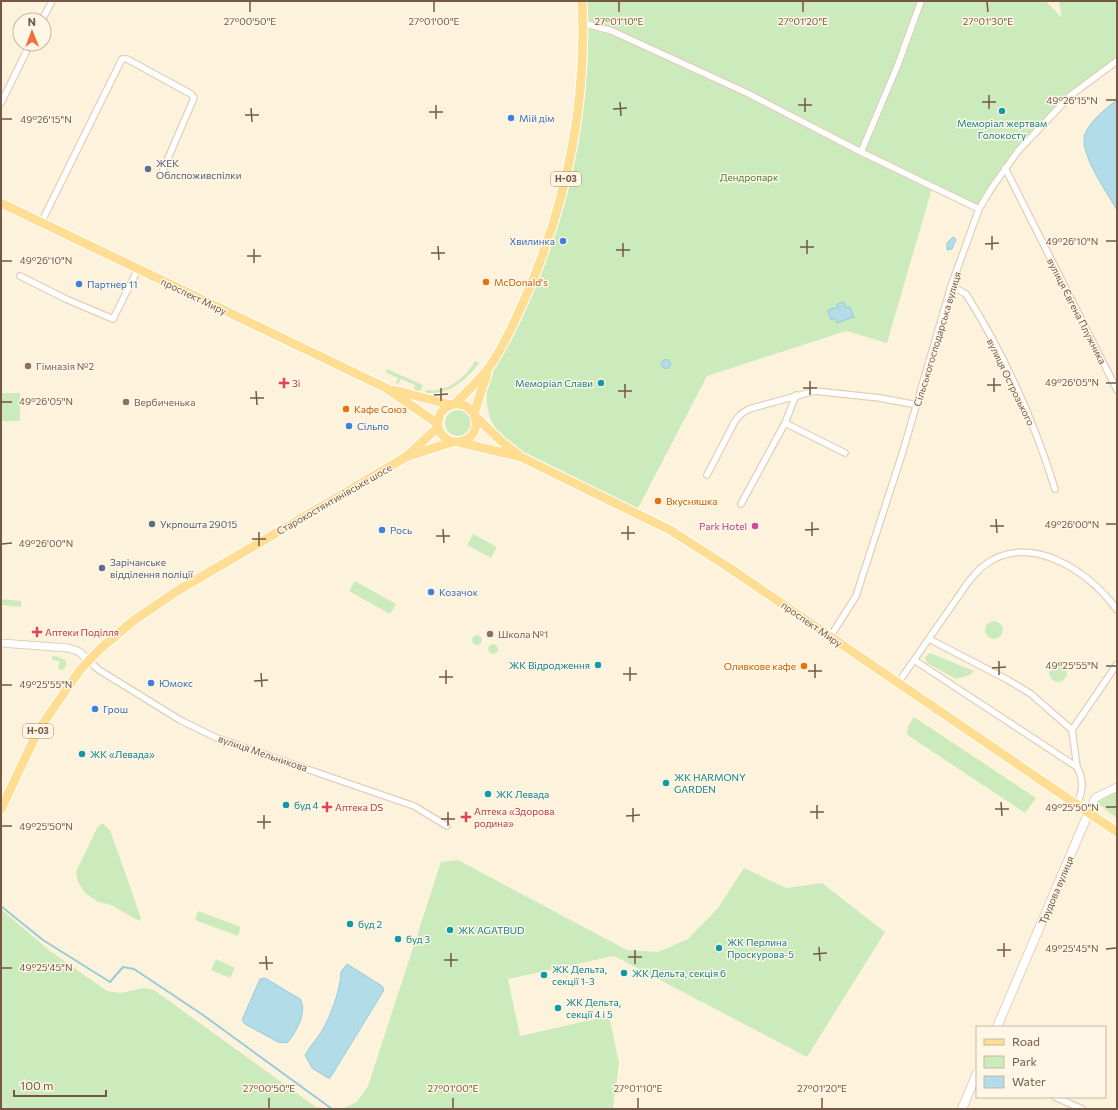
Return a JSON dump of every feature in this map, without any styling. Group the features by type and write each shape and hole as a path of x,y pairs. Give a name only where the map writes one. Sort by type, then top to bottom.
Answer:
{"main road":[{"name":"Н-03","path":"406,457 455,442 467,440 474,434 477,426 475,415 490,366 520,309 540,262 550,236 564,185 576,133 580,101 583,22 582,1"},
{"name":"проспект Миру","path":"1,203 386,388 438,426"},
{"name":"Н-03","path":"406,457 438,426 441,412 453,404 490,366"},
{"name":"проспект Миру","path":"386,388 453,404"},
{"path":"453,404 468,406 475,415"},
{"name":"проспект Миру","path":"475,415 501,441 521,457 670,530 728,567 1076,806 1117,832"},
{"path":"438,426 442,435 455,442"},
{"name":"проспект Миру","path":"455,442 521,457"},
{"name":"Старокостянтинівське шосе","path":"1,809 39,729 80,670 133,621 177,591 406,457"},
{"name":"Трудова вулиця","path":"997,1026 1088,814"},
{"path":"962,1109 976,1075"}],"street":[{"path":"46,12 52,1"},
{"path":"861,152 897,67 921,1"},
{"path":"583,22 612,31 732,86 979,210"},
{"path":"1,103 26,52"},
{"path":"41,222 122,59 127,58 191,94 194,98 162,170"},
{"name":"Сільськогосподарська вулиця","path":"830,637 856,596 917,405 951,286 979,210 1005,168 1018,151 1071,95 1117,61"},
{"name":"вулиця Євгена Плужника","path":"1005,168 1117,390"},
{"path":"20,276 66,299 113,319 138,269"},
{"name":"вулиця Острозького","path":"951,286 966,294 1016,388 1041,443 1055,489"},
{"path":"707,475 741,414 749,409 796,395 816,391 837,392 917,405"},
{"path":"741,504 785,422 796,395"},
{"path":"785,422 845,453"},
{"path":"898,683 970,581 982,567 1002,556 1013,553 1033,552 1063,562 1079,571 1102,592 1117,610"},
{"path":"929,639 1025,690 1072,730 1078,770 1083,785 1080,798 1076,806"},
{"path":"1,643 68,648 78,651 89,661"},
{"path":"914,660 1078,770"},
{"name":"вулиця Мельникова","path":"89,661 99,670 188,725 217,738 414,806 447,826"},
{"path":"1072,730 1117,664"},
{"name":"Трудова вулиця","path":"1088,814 1095,798 1117,787"},
{"path":"1057,1098 1082,1109"}],"green space":[{"name":"Дендропарк","path":"585,1 1046,1 1062,18 1059,1 1117,1 1117,61 1070,93 1015,149 988,187 977,206 933,185 887,343 846,331 707,376 637,510 544,465 513,446 501,436 492,423 487,408 487,389 492,367 567,186"},
{"path":"475,361 479,363 474,370 456,386 442,392 425,393 426,390 441,389 455,383 466,373"},
{"path":"387,369 423,385 420,392 414,391 415,385 401,379 398,384 396,383 398,378 385,372"},
{"path":"1,393 20,393 20,421 1,421"},
{"path":"458,410 467,414 471,423 467,432 458,436 449,432 445,423 449,414"},
{"path":"473,534 497,547 491,558 467,545"},
{"path":"355,581 396,604 390,614 349,591"},
{"path":"1,599 21,601 21,607 1,605"},
{"path":"994,621 1000,624 1003,630 1000,636 994,639 988,636 985,630 988,624"},
{"path":"475,635 479,635 481,636 481,644 475,645 472,642 472,638"},
{"path":"491,644 495,644 497,645 497,653 491,654 488,651 488,647"},
{"path":"930,653 974,671 970,675 956,679 927,663 925,657"},
{"path":"52,656 59,657 66,661 66,666 63,670 58,669 60,661 52,660"},
{"path":"1058,664 1064,667 1067,673 1064,679 1058,682 1052,679 1049,673 1052,667"},
{"path":"914,717 1036,798 1025,813 909,736 907,734 908,726"},
{"path":"1117,791 1117,818 1096,802 1097,800"},
{"path":"102,823 110,830 141,918 139,921 111,905 98,902 84,892 78,882 76,872 97,828"},
{"path":"458,860 627,950 658,952 688,939 718,908 744,868 786,888 822,883 885,932 807,1057 614,956 508,979 520,1036 609,1016 619,1063 613,1109 342,1109 357,1102 368,1086 441,862"},
{"path":"1,909 50,951 107,991 121,993 144,988 154,990 316,1107 332,1109 1,1109"},
{"path":"198,911 241,927 238,936 195,920"},
{"path":"216,959 235,968 230,978 211,970"}],"water":[{"path":"1117,100 1117,210 1095,173 1084,142 1085,134 1091,124 1103,111"},
{"path":"953,237 956,239 952,249 947,250 947,243"},
{"path":"844,302 846,308 850,307 854,317 837,323 835,318 831,320 828,310 838,307 837,304"},
{"path":"664,360 668,360 670,364 668,368 664,368 662,366 662,362"},
{"path":"347,964 382,986 384,990 330,1078 328,1078 312,1068 305,1055 326,1023 335,1001 341,978 341,972"},
{"path":"265,978 300,999 302,1004 303,1010 300,1022 294,1034 287,1043 278,1042 245,1024 242,1020 260,979"}],"waterway":[{"path":"2,907 43,940 110,982 123,967 134,969 203,1015 332,1109"}],"place":[{"name":"Меморіал жертвам Голокосту","path":"1002,111"},
{"name":"Мій дім","path":"511,118"},
{"name":"ЖЕК Облспоживспілки","path":"148,169"},
{"name":"Хвилинка","path":"563,241"},
{"name":"McDonald's","path":"486,282"},
{"name":"Партнер 11","path":"79,284"},
{"name":"Гімназія №2","path":"28,366"},
{"name":"Зі","path":"284,383"},
{"name":"Меморіал Слави","path":"601,383"},
{"name":"Вербиченька","path":"126,402"},
{"name":"Кафе Союз","path":"346,409"},
{"name":"Сільпо","path":"349,426"},
{"name":"Вкусняшка","path":"658,501"},
{"name":"Укрпошта 29015","path":"152,524"},
{"name":"Park Hotel","path":"755,526"},
{"name":"Рось","path":"382,530"},
{"name":"Зарічанське відділення поліції","path":"102,568"},
{"name":"Козачок","path":"431,592"},
{"name":"Аптеки Поділля","path":"37,632"},
{"name":"Школа №1","path":"490,634"},
{"name":"ЖК Відродження","path":"598,665"},
{"name":"Оливкове кафе","path":"804,666"},
{"name":"Юмокс","path":"151,683"},
{"name":"Грош","path":"95,709"},
{"name":"ЖК «Левада»","path":"82,754"},
{"name":"ЖК HARMONY GARDEN","path":"666,783"},
{"name":"ЖК Левада","path":"488,794"},
{"name":"буд 4","path":"286,805"},
{"name":"Аптека DS","path":"327,807"},
{"name":"Аптека «Здорова родина»","path":"466,817"},
{"name":"буд 2","path":"350,924"},
{"name":"ЖК AGATBUD","path":"450,930"},
{"name":"буд 3","path":"398,939"},
{"name":"ЖК Перлина Проскурова-5","path":"719,948"},
{"name":"ЖК Дельта, секція 6","path":"624,973"},
{"name":"ЖК Дельта, секції 1-3","path":"544,975"},
{"name":"ЖК Дельта, секції 4 і 5","path":"558,1008"}]}
